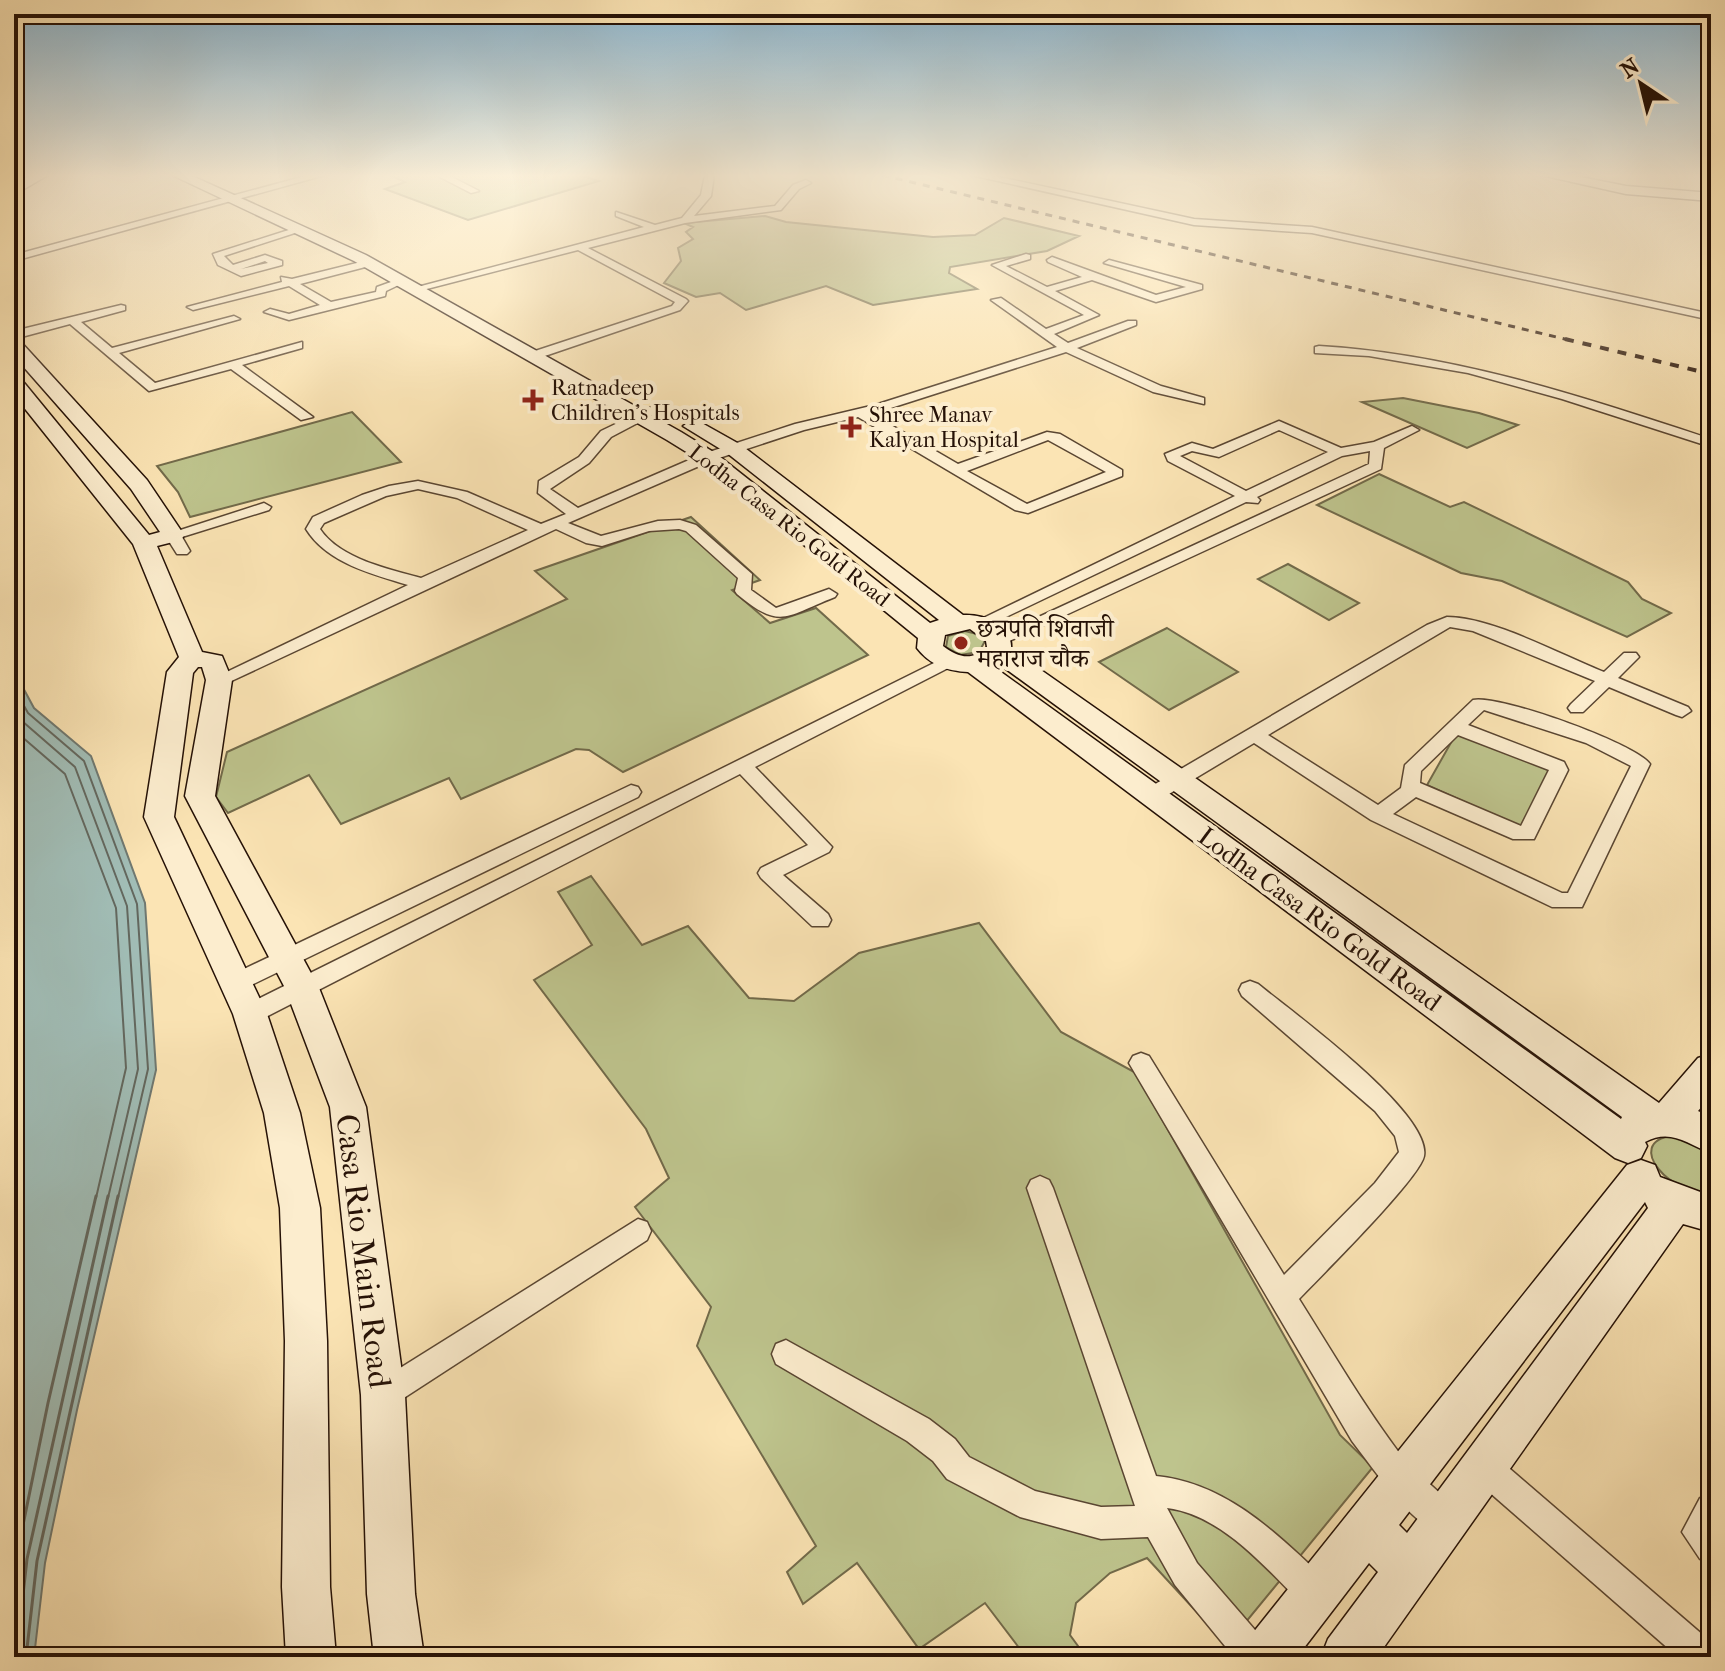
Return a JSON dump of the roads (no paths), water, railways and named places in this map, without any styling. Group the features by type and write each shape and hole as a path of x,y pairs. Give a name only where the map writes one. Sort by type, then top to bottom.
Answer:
{"street":[{"path":"221,253 218,254 222,263 241,273 264,268 329,306"},
{"name":"Lodha Casa Rio Gold Road","path":"348,253 708,457 931,636 930,648 976,644"},
{"name":"Lodha Casa Rio Gold Road","path":"373,253 734,449 976,644 1663,1163 1689,1124 1711,1136"},
{"path":"270,312 289,317 381,294 381,289 433,284 551,253"},
{"path":"533,356 676,308 682,301 590,253"},
{"path":"1414,253 1709,316"},
{"path":"1026,257 997,265 1093,315 1045,333"},
{"path":"1052,260 1156,299 1198,287 1109,263"},
{"path":"193,307 232,292 369,263"},
{"path":"1047,290 1092,277"},
{"path":"997,300 1067,348 1157,389 1199,401"},
{"path":"14,335 121,308"},
{"path":"109,352 234,319"},
{"path":"72,320 153,388 298,345"},
{"path":"14,345 82,442 166,543 205,669 423,584 708,457 1067,348 1132,323"},
{"path":"1319,350 1359,350 1454,365 1711,443"},
{"path":"232,364 306,417"},
{"path":"14,383 82,442"},
{"path":"576,514 543,490 544,484 584,460 606,434 660,408"},
{"path":"859,412 948,462 956,470 1028,509 1117,473 1055,437 1047,436 956,470"},
{"path":"1275,511 1173,458 1172,454 1192,447 1214,454 1279,425 1339,452"},
{"path":"976,644 1127,551 1339,452 1377,446 1412,430"},
{"path":"235,983 294,974 742,765 976,644 1376,466 1377,446"},
{"path":"1299,472 1329,487"},
{"path":"423,584 359,563 316,537 313,529 318,520 401,487 420,484 514,515 540,530"},
{"path":"166,543 264,507"},
{"path":"556,523 591,540 602,541 666,523 691,528 746,577 743,591 766,610 776,614 829,594"},
{"path":"1127,551 1152,567"},
{"path":"1165,787 1394,650 1447,622 1463,622 1479,627 1682,711"},
{"path":"1577,708 1630,657"},
{"name":"Casa Rio Main Road","path":"311,1657 306,1587 306,1341 300,1208 282,1113 250,1014 159,817 180,672 205,669 200,796 294,974 348,1107 383,1395 391,1594 399,1657"},
{"path":"1254,734 1378,815 1559,901 1575,901 1641,764 1633,756 1620,751 1488,704 1479,704 1412,769 1411,787 1378,815"},
{"path":"1411,787 1527,834 1559,770 1557,766 1455,727"},
{"path":"742,765 822,847 768,873 820,920"},
{"path":"250,1014 294,974 631,792"},
{"path":"1250,990 1384,1104 1407,1132 1412,1155 1384,1191 1283,1296"},
{"path":"1141,1063 1363,1430 1401,1480 1445,1521"},
{"path":"1346,1657 1484,1467 1663,1163 1711,1069"},
{"path":"1266,1657 1401,1480 1663,1163"},
{"path":"1040,1188 1156,1521 1186,1574 1256,1657"},
{"path":"383,1395 638,1231"},
{"path":"786,1354 918,1430 944,1450 958,1468 1031,1506 1101,1523 1156,1521"},
{"path":"1484,1467 1703,1657"},
{"path":"1145,1490 1183,1495 1217,1511 1271,1552 1315,1593"},
{"path":"1711,1509 1698,1532 1711,1548"},
{"path":"1366,1526 1410,1569"}],"water":[{"path":"14,671 34,708 91,756 145,903 156,1070 45,1563 34,1657 14,1657"}],"railway":[{"path":"1207,253 1573,341"},
{"path":"1565,339 1711,374"}],"place":[{"name":"Ratnadeep Children's Hospitals","path":"533,400"},
{"name":"Shree Manav Kalyan Hospital","path":"851,427"},
{"name":"छत्रपति शिवाजी महाराज चौक","path":"961,643"}]}
